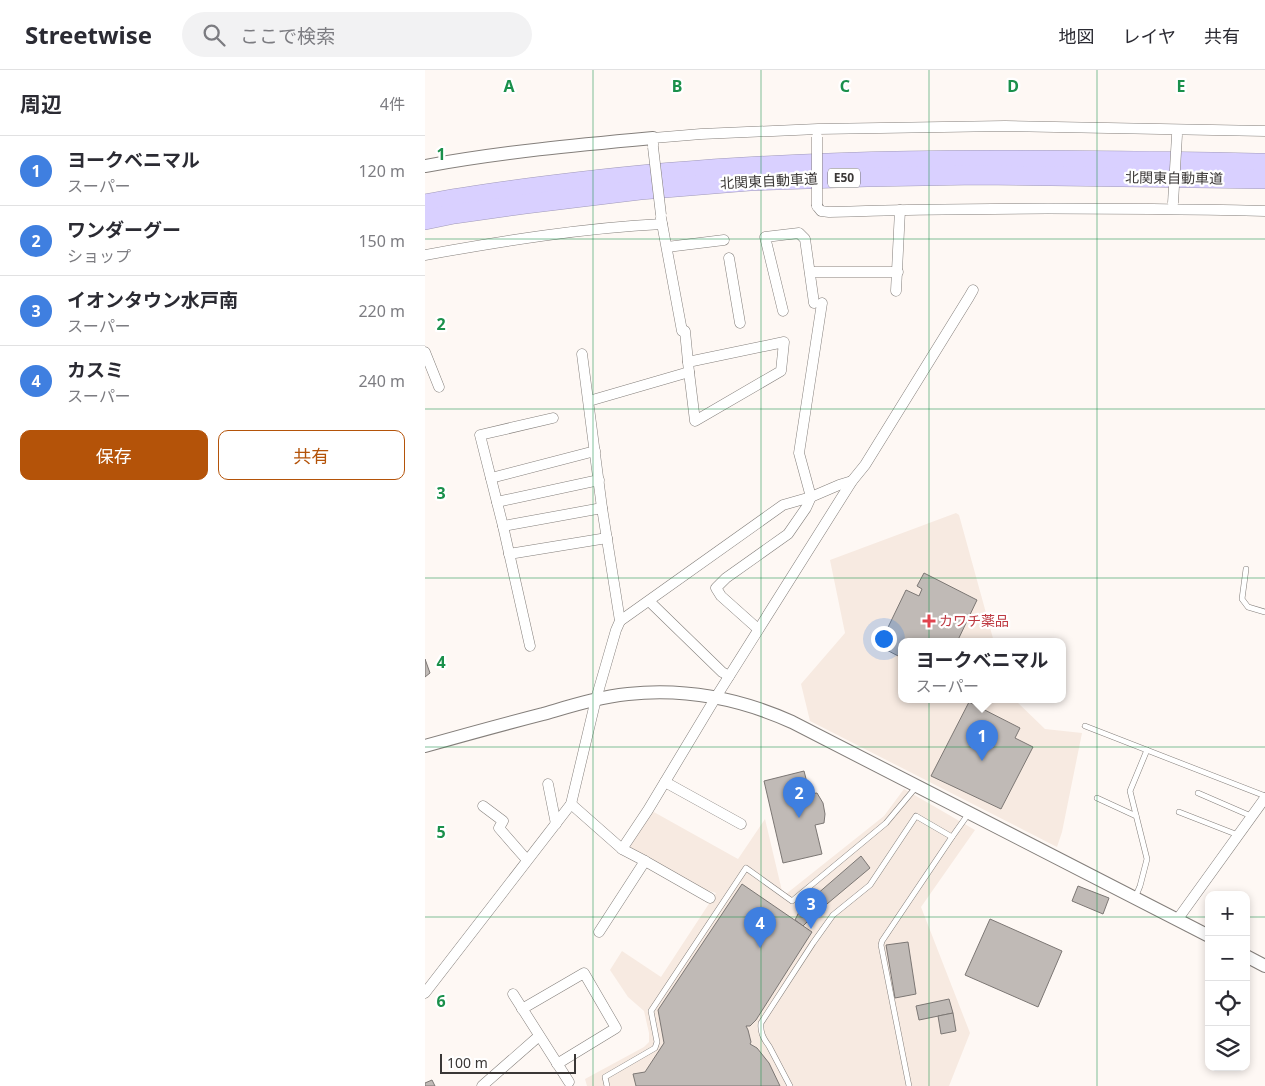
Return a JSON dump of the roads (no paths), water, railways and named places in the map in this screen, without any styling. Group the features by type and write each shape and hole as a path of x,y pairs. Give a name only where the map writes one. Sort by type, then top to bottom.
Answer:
{"highway":[{"name":"北関東自動車道","path":"425,204 517,189 640,174 749,166 978,159 1265,163"},
{"name":"北関東自動車道","path":"425,220 525,204 631,191 750,181 978,175 1265,179"}],"street":[{"path":"425,166 528,150 818,133 1005,126 1177,132 1265,131"},
{"path":"1173,206 1177,132"},
{"path":"818,133 817,206 821,211 1173,206 1265,211"},
{"path":"589,401 689,367 784,342 781,371 695,421 689,367 684,331 662,219 653,142"},
{"path":"896,291 900,210"},
{"path":"425,255 662,219"},
{"path":"758,629 721,596 717,588 726,578 788,534 811,497 799,453 818,303 810,272 805,239 799,234 765,236 783,311"},
{"path":"667,247 724,240"},
{"path":"729,258 740,323"},
{"path":"810,272 898,272"},
{"path":"622,849 758,629 917,383 973,290"},
{"path":"425,352 439,387"},
{"path":"582,354 602,508 620,622"},
{"path":"530,646 480,435 553,418"},
{"path":"491,478 595,451"},
{"path":"497,502 599,480"},
{"path":"425,993 571,804 596,699 620,622 783,505 811,497 852,481"},
{"path":"503,526 602,508"},
{"path":"509,554 607,538"},
{"path":"649,601 722,672 729,676"},
{"path":"425,746 596,699 627,694 649,692 679,693 716,697 741,703 773,713 792,722 1205,934"},
{"path":"665,782 741,824"},
{"path":"548,784 556,824"},
{"path":"1177,920 1265,797"},
{"path":"571,804 622,849 710,898"},
{"path":"483,806 503,820 499,828 527,860"},
{"path":"599,932 645,861"},
{"path":"1250,958 1265,966"},
{"path":"523,1009 584,973 616,1028 557,1064"},
{"path":"513,994 569,1082"},
{"path":"482,1086 539,1036"}],"lane":[{"path":"1246,569 1242,599 1249,606 1265,612"},
{"path":"1085,726 1265,797"},
{"path":"1134,898 1147,859 1131,791 1147,750"},
{"path":"607,1086 605,1077 655,1048 657,1042 651,1011 746,868 792,901 886,823 917,786"},
{"path":"1198,793 1252,816"},
{"path":"1097,798 1136,816"},
{"path":"1179,812 1238,835"},
{"path":"909,1086 881,945 952,837 970,813"},
{"path":"790,1086 764,1040 760,1029 761,1023 833,915 870,885 916,816 952,837"}],"place":[{"name":"カワチ薬品","path":"929,621"},
{"name":"ヨークベニマル","path":"982,761"},
{"name":"ワンダーグー","path":"799,818"},
{"name":"イオンタウン水戸南","path":"811,929"},
{"name":"カスミ","path":"760,948"}]}
